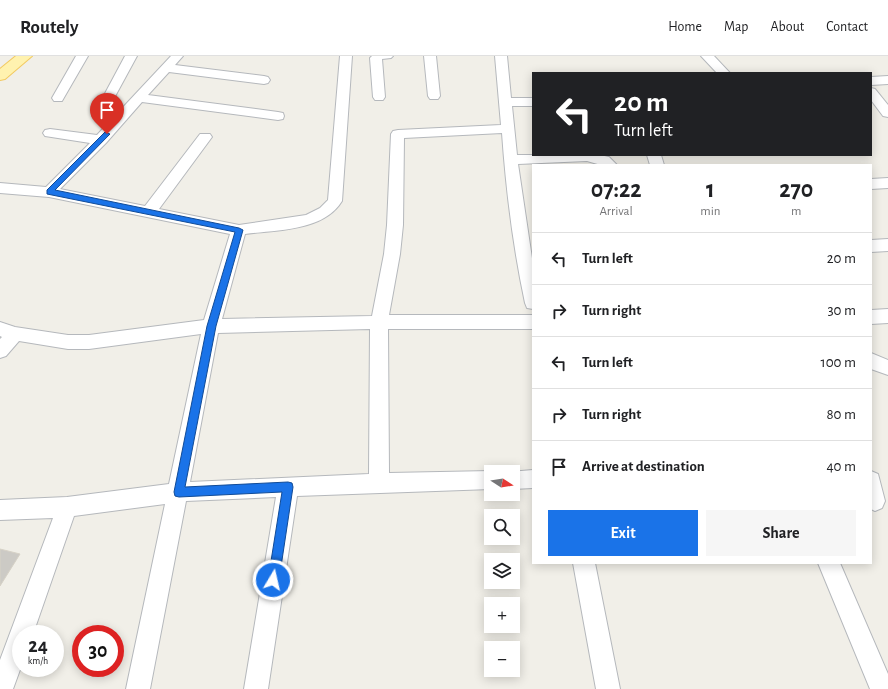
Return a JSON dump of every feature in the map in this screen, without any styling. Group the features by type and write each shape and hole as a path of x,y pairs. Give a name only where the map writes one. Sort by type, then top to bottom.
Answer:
{"main road":[{"path":"0,76 25,56"}],"street":[{"path":"58,98 82,56"},
{"path":"108,99 131,56"},
{"path":"49,192 100,140 177,56"},
{"path":"1,190 49,192 239,230 309,220 325,212 335,201 346,56"},
{"path":"379,97 376,58 379,56 387,56"},
{"path":"430,56 434,96"},
{"path":"501,56 510,160 518,229 524,266 532,299"},
{"path":"708,56 723,72"},
{"path":"167,68 264,80"},
{"path":"872,81 888,80"},
{"path":"872,93 888,113"},
{"path":"139,98 278,116"},
{"path":"505,102 532,102"},
{"path":"379,483 380,322 392,254 395,225 398,134 508,129"},
{"path":"50,133 100,140"},
{"path":"149,212 205,137"},
{"path":"510,160 587,157 604,160 609,164"},
{"path":"872,184 888,183"},
{"path":"138,689 212,326 239,230"},
{"path":"872,246 888,245"},
{"path":"872,317 888,316"},
{"path":"0,351 7,331 68,342 88,342 212,326 442,321 532,322"},
{"path":"872,361 888,368"},
{"path":"0,510 67,507 179,492 379,483 484,480"},
{"path":"520,480 532,480"},
{"path":"256,689 288,487"},
{"path":"24,625 67,507"},
{"path":"584,564 608,689"},
{"path":"829,564 882,689"},
{"path":"1,689 12,659"}],"building":[{"path":"0,549 20,554 0,586"}],"route":[{"path":"107,134 49,192 239,230 212,326 179,492 288,487 273,580"}]}
